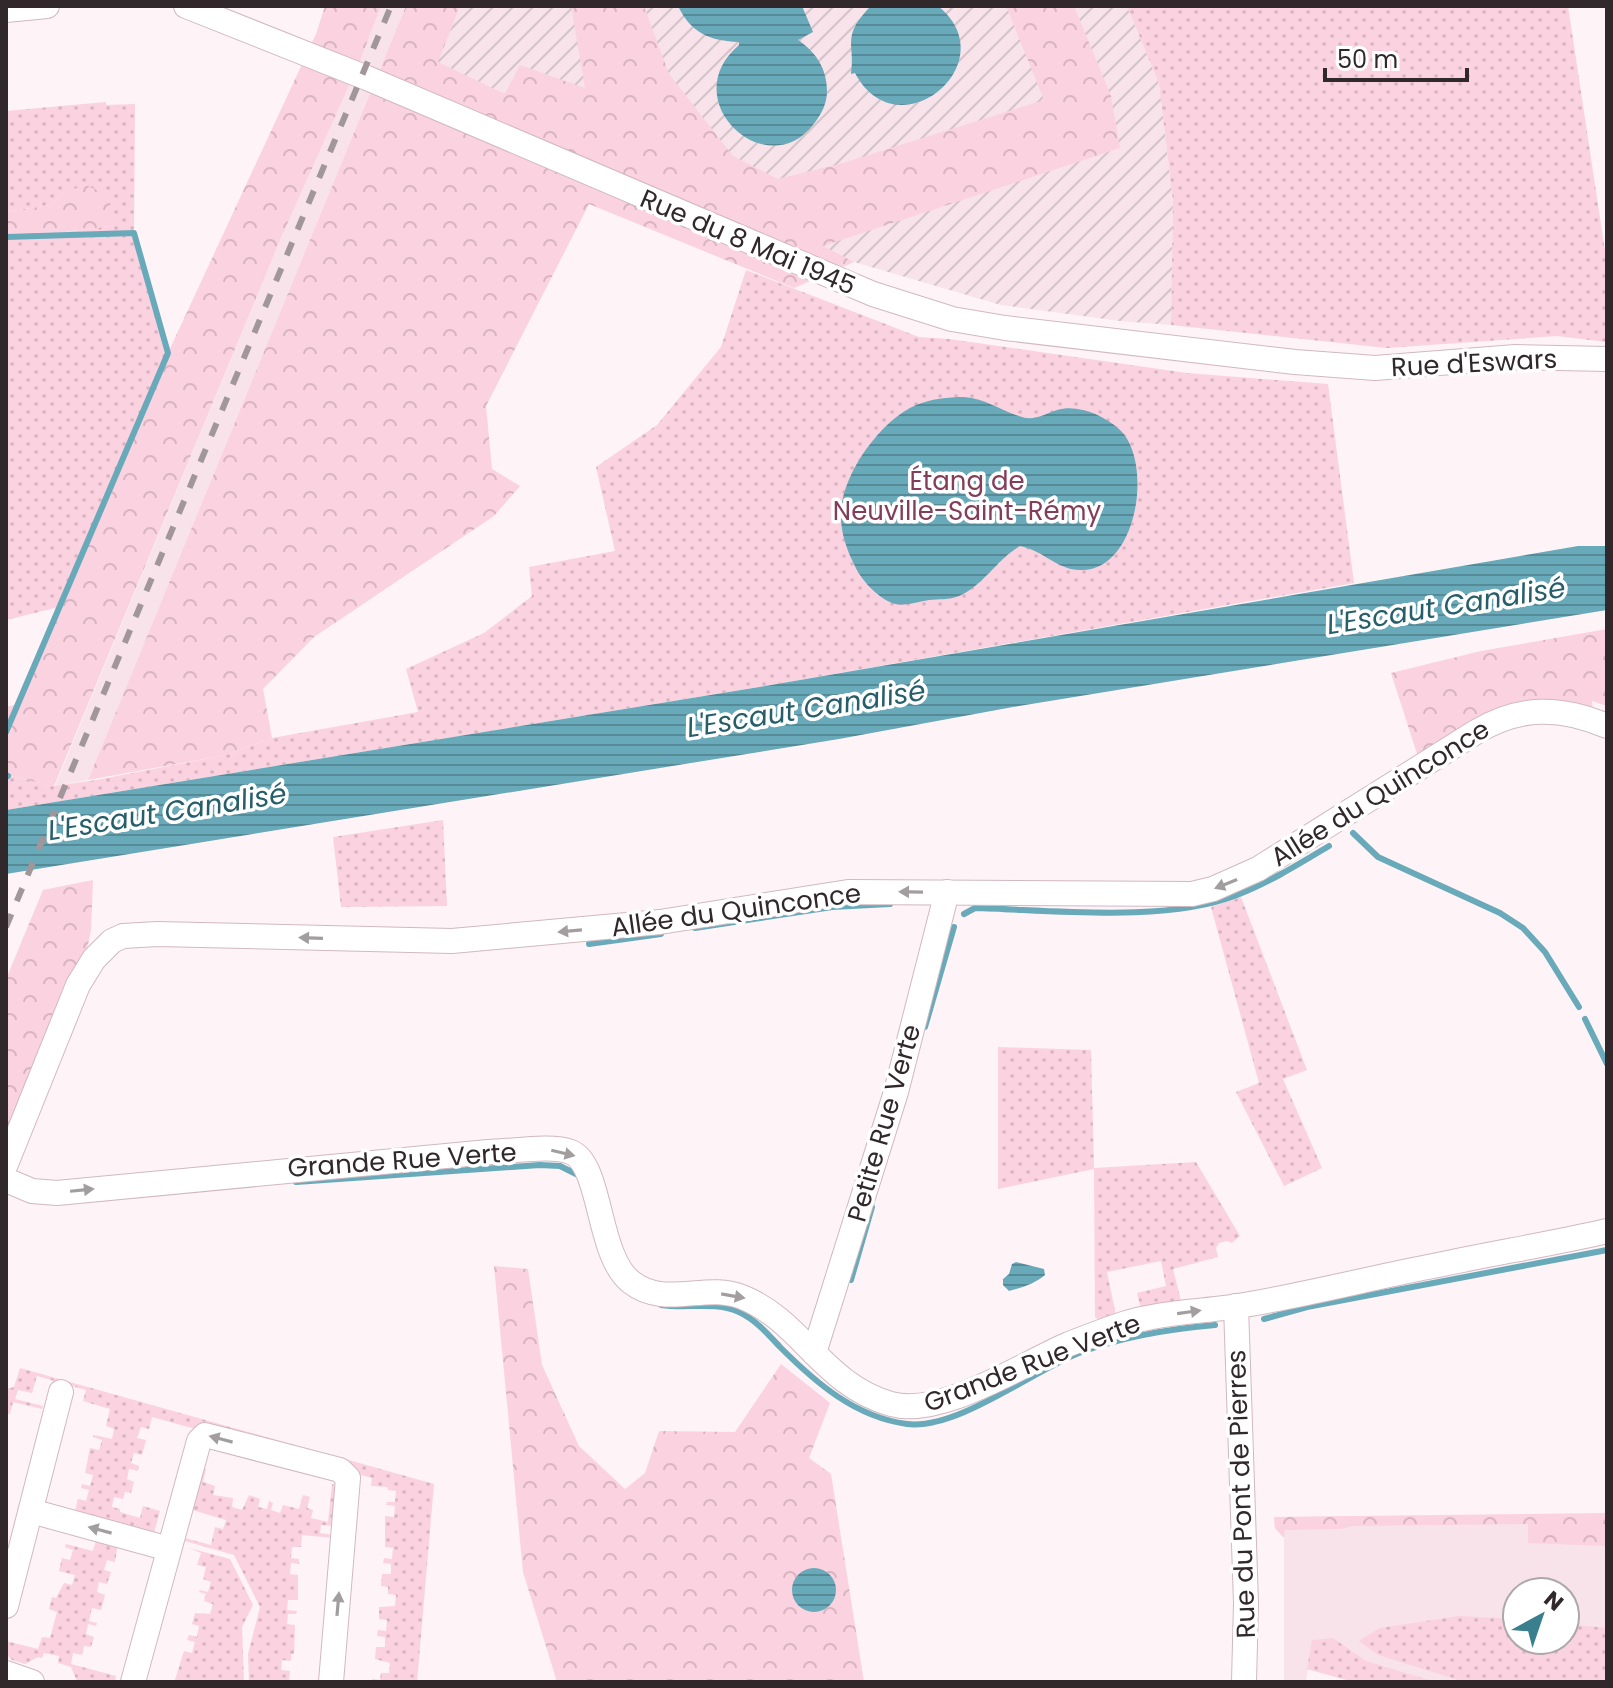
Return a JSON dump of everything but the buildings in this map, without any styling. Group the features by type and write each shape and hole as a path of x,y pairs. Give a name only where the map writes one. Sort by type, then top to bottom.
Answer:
{"street":[{"path":"6,10 47,6"},
{"name":"Rue du 8 Mai 1945","path":"201,9 873,294 918,310 952,319 1041,333 1340,366"},
{"name":"Rue d'Eswars","path":"1340,366 1394,367 1516,357 1607,359"},
{"name":"Allée du Quinconce","path":"6,1164 78,985 102,949 123,936 157,934 452,941 660,922 837,893 1192,894 1213,889 1258,869 1489,724 1514,713 1536,711 1582,717 1607,726"},
{"name":"Petite Rue Verte","path":"814,1353 896,1092 947,892"},
{"name":"Grande Rue Verte","path":"6,1180 32,1191 57,1193 472,1154 550,1150 571,1152 578,1156 588,1172 615,1265 632,1284 644,1291 672,1296 738,1295 761,1306 836,1377 862,1393 890,1404 918,1407 956,1396 1069,1345 1125,1324 1236,1306 1607,1231"},
{"name":"Rue du Pont de Pierres","path":"1236,1306 1246,1603 1244,1682"},
{"path":"6,1606 61,1392"},
{"path":"133,1682 202,1436 343,1473 348,1481 331,1682"},
{"path":"31,1511 169,1549"},
{"path":"6,1673 32,1682"}],"shaded area":[{"path":"381,6 406,6 88,780 55,786 281,238 360,61"},
{"path":"460,6 1127,6 1159,84 1173,201 1171,325 1001,305 854,262 437,62"},
{"path":"1607,1514 1607,1682 1354,1682 1308,1669 1306,1682 1284,1682 1284,1538 1275,1528 1274,1517"}],"green space":[{"path":"325,6 381,6 360,61 281,238 54,786 6,775 6,707 18,704 168,353 316,34"},
{"path":"406,6 460,6 438,62 505,94 520,65 585,88 571,6 644,6 669,74 733,156 778,179 843,163 1044,100 1006,6 1074,6 1111,96 1120,148 823,246 854,262 794,288 589,204 486,406 492,469 520,486 494,516 314,637 263,689 272,738 226,755 88,780"},
{"path":"1127,6 1568,6 1607,264 1607,342 1557,336 1387,348 1171,325 1173,201 1159,84"},
{"path":"106,102 106,105 135,104 134,233 168,353 59,607 6,620 6,234 64,232 111,226 64,194 50,205 6,212 6,111"},
{"path":"83,185 97,190 107,199 113,212 111,226 64,232 6,234 6,212 50,205"},
{"name":"Étang de Neuville-Saint-Rémy","path":"746,270 919,337 1187,373 1328,384 1354,583 771,685 6,810 6,775 54,786 96,780 226,755 272,738 418,712 406,669 484,633 532,596 529,567 615,551 596,467 657,425 721,347"},
{"path":"1607,629 1607,706 1592,701 1593,711 1566,704 1418,757 1391,673 1481,651"},
{"path":"443,820 447,906 341,907 333,837"},
{"path":"93,880 91,930 85,959 6,1141 6,979 43,890"},
{"path":"1241,897 1307,1070 1283,1079 1322,1168 1284,1186 1236,1092 1259,1083 1211,907"},
{"path":"998,1047 1091,1050 1094,1168 1196,1162 1240,1236 1232,1243 1219,1243 1216,1248 1218,1257 1173,1269 1182,1305 1142,1313 1137,1293 1166,1286 1161,1261 1107,1272 1117,1320 1103,1324 1095,1317 1094,1169 998,1189"},
{"path":"494,1266 528,1269 542,1365 579,1446 625,1489 645,1473 659,1431 735,1432 781,1364 830,1403 809,1458 831,1474 864,1682 557,1682 523,1572"},
{"path":"20,1368 434,1484 417,1682 372,1682 372,1679 380,1680 381,1673 389,1673 390,1663 375,1659 376,1647 385,1647 385,1637 377,1636 378,1630 386,1631 387,1620 379,1619 379,1607 395,1606 396,1595 388,1594 388,1587 381,1586 382,1574 391,1574 391,1564 383,1563 384,1558 392,1559 393,1548 385,1547 385,1516 394,1517 395,1506 386,1505 387,1502 395,1502 396,1491 371,1486 372,1478 152,1417 149,1429 141,1427 137,1438 146,1440 142,1455 134,1453 131,1463 139,1466 138,1471 129,1469 127,1479 134,1482 131,1493 125,1492 123,1499 114,1497 112,1507 140,1518 143,1506 160,1511 154,1533 75,1511 78,1499 86,1501 89,1490 81,1488 82,1484 90,1486 93,1475 85,1473 90,1448 99,1450 102,1440 94,1435 112,1439 114,1429 106,1426 110,1409 83,1401 86,1390 37,1376 32,1393 18,1390 15,1399 43,1406 42,1409 13,1402 10,1414 6,1413 6,1389 14,1387"},
{"path":"200,1468 206,1469 203,1482 215,1486 213,1495 233,1498 232,1507 242,1510 249,1495 260,1499 258,1507 267,1509 269,1501 273,1503 271,1510 280,1513 283,1505 299,1509 303,1495 310,1497 307,1508 313,1510 311,1518 328,1522 332,1484 336,1485 335,1526 321,1525 320,1533 334,1535 334,1538 302,1535 301,1547 292,1547 291,1558 299,1559 299,1564 291,1563 290,1574 298,1575 298,1600 288,1600 287,1610 297,1611 296,1614 288,1614 287,1624 295,1625 294,1654 291,1654 291,1661 282,1660 281,1670 290,1671 289,1681 299,1682 249,1682 248,1654 260,1607 234,1555 181,1540 181,1537 211,1545 215,1527 223,1529 226,1520 189,1509"},
{"path":"1607,1513 1607,1546 1528,1543 1528,1524 1352,1526 1285,1530 1284,1538 1275,1528 1274,1517"},
{"path":"97,1537 118,1543 115,1562 107,1560 104,1570 111,1572 107,1584 99,1582 97,1592 105,1595 101,1610 92,1608 89,1621 97,1623 96,1626 88,1624 86,1634 94,1637 91,1647 84,1646 82,1655 73,1653 71,1664 116,1676 115,1682 77,1681 71,1667 58,1663 59,1656 44,1653 42,1658 25,1664 12,1660 6,1654 6,1641 38,1649 42,1637 50,1638 57,1612 49,1609 52,1597 56,1598 64,1583 72,1585 75,1575 59,1571 62,1558 70,1560 73,1550 65,1547 66,1544 93,1551"},
{"path":"189,1548 230,1559 253,1605 242,1627 244,1682 175,1680 184,1651 192,1653 195,1642 187,1640 189,1635 197,1637 199,1626 192,1624 195,1613 210,1614 213,1604 204,1601 206,1594 199,1592 208,1592 211,1582 203,1579 206,1567 197,1565 201,1553"},
{"path":"1459,1616 1501,1618 1501,1656 1581,1656 1581,1626 1607,1628 1607,1682 1465,1682 1378,1655 1359,1641 1380,1628"},
{"path":"1333,1638 1366,1661 1435,1682 1354,1682 1307,1669 1312,1640"}],"water":[{"path":"678,6 802,6 813,32 798,40 819,62 826,83 825,105 813,125 794,141 772,146 752,141 734,128 721,110 717,89 722,67 739,42 702,34 689,23"},
{"path":"871,6 938,6 956,28 961,51 954,73 939,91 919,102 896,105 874,96 855,73 851,74 852,33"},
{"path":"964,397 1026,418 1073,408 1098,415 1119,429 1130,444 1136,464 1135,511 1128,534 1116,552 1101,565 1073,569 1020,546 959,596 906,604 892,603 875,592 857,570 841,525 843,496 866,449 903,412 928,401"},
{"name":"L'Escaut Canalisé","path":"1578,546 1607,546 1607,610 6,874 6,810 771,685"},
{"path":"1016,1262 1044,1269 1045,1275 1009,1291 1003,1285 1003,1279"},
{"path":"814,1568 830,1574 836,1590 830,1606 814,1612 798,1606 792,1590 798,1574"}],"waterway":[{"path":"6,237 134,233 168,353 6,732"},
{"path":"1353,833 1378,857 1500,913 1523,928 1545,952 1579,1007"},
{"path":"964,914 975,908 1108,913 1209,904 1261,884 1329,846"},
{"path":"695,928 832,907 890,904"},
{"path":"925,1027 954,927"},
{"path":"589,944 661,934"},
{"path":"1585,1019 1607,1064"},
{"path":"296,1182 540,1165 560,1166 578,1175"},
{"path":"851,1280 872,1207"},
{"path":"1264,1319 1307,1307 1607,1250"},
{"path":"661,1305 711,1306 739,1312 756,1323 808,1373 838,1396 870,1414 907,1424 927,1423 971,1409 1060,1362 1096,1347 1146,1334 1215,1325"}],"railway":[{"path":"6,927 391,6"}]}
